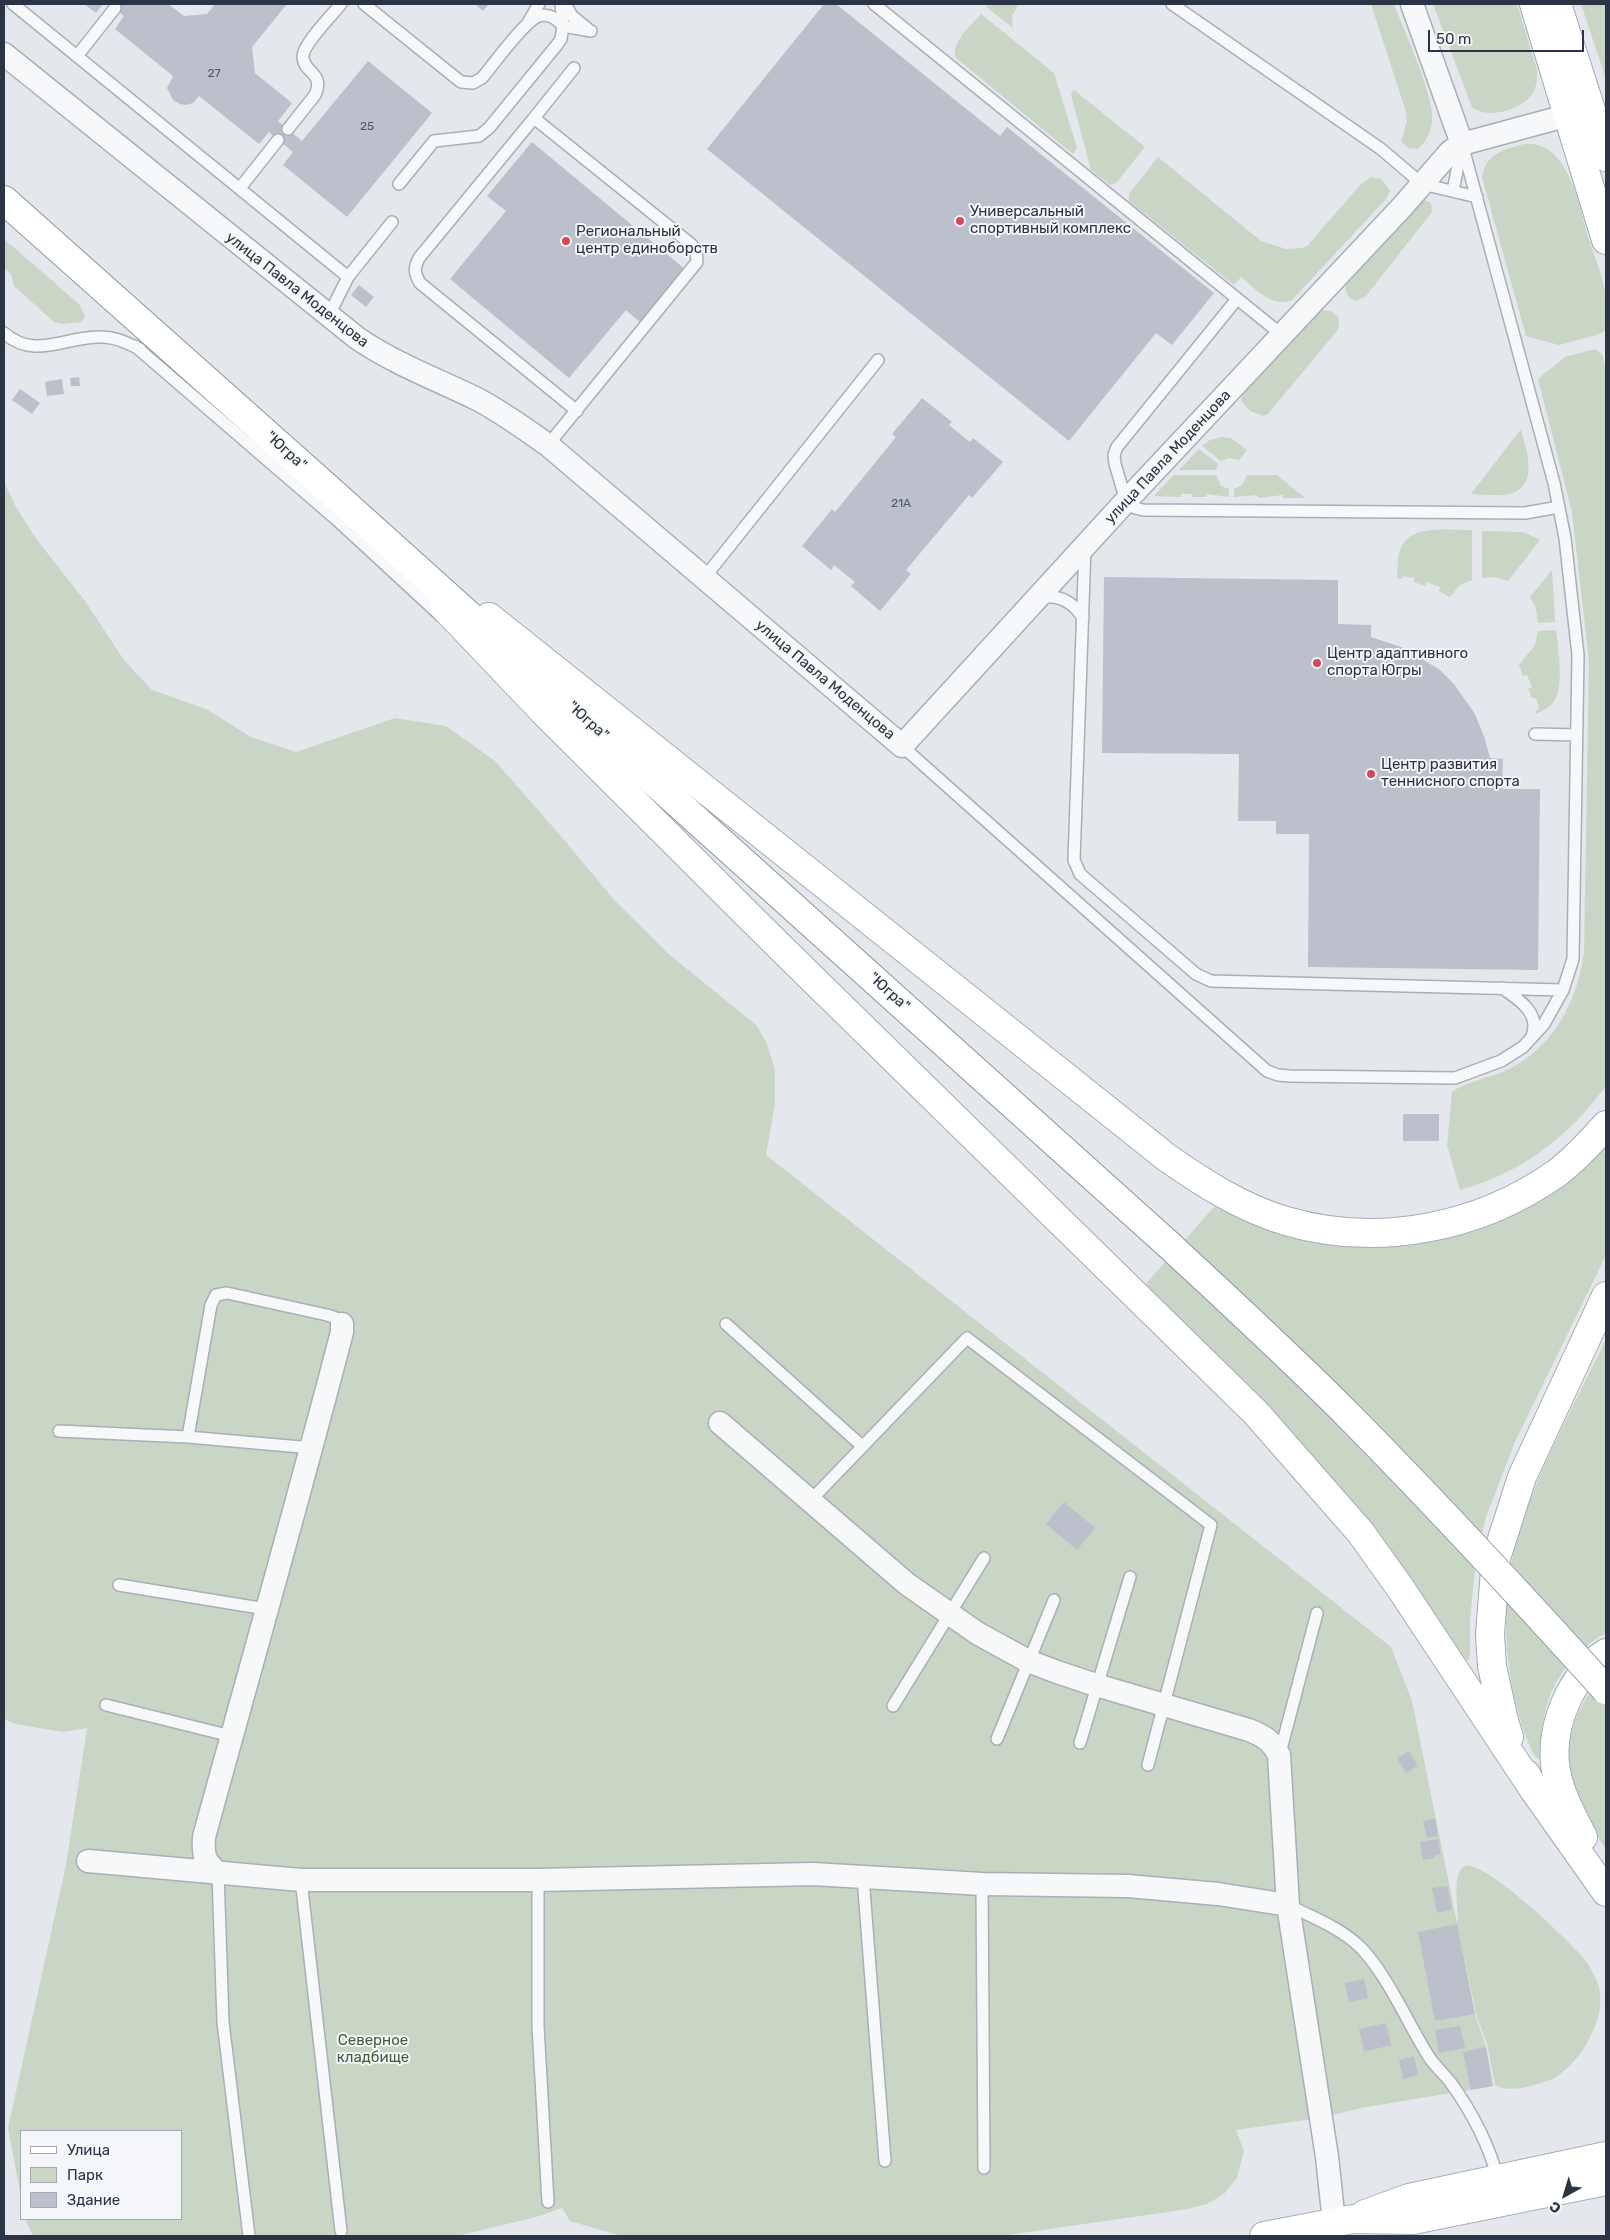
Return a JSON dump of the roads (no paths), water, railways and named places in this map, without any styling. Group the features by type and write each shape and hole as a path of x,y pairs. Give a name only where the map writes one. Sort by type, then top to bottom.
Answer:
{"main road":[{"path":"1534,4 1606,240"},
{"path":"1557,4 1606,157"},
{"name":"\"Югра\"","path":"4,200 224,395 1169,1245 1262,1331 1348,1415 1480,1552 1606,1690"},
{"path":"333,493 544,712 772,939 1256,1413 1361,1533 1406,1596 1534,1790 1606,1892"},
{"path":"333,493 1166,1157 1204,1183 1245,1205 1285,1221 1324,1230 1376,1233 1426,1229 1493,1209 1529,1191 1558,1172 1584,1149 1606,1125"},
{"path":"1534,1790 1518,1760 1504,1721 1492,1666 1490,1634 1496,1558 1522,1477 1606,1296"},
{"path":"1606,1653 1588,1669 1566,1701 1559,1720 1555,1751 1555,1764 1563,1793 1575,1821 1606,1880"},
{"path":"1500,2191 1606,2156"},
{"path":"1264,2236 1344,2221 1409,2198 1606,2181"}],"street":[{"path":"1412,4 1462,144"},
{"name":"улица Павла Моденцова","path":"4,54 328,317 378,353 477,400 514,421 548,445 902,746 1450,152 1462,144 1569,115"},
{"path":"218,1873 207,1863 203,1850 204,1837 312,1448 342,1332 342,1324"},
{"path":"720,1423 907,1584 977,1633 1028,1661 1096,1686 1165,1705 1263,1736 1273,1744 1279,1755 1288,1905 1327,2157 1344,2221"},
{"path":"88,1861 301,1880 538,1880 813,1874 982,1884 1128,1886 1218,1894 1288,1905"}],"lane":[{"path":"13,4 348,277"},
{"path":"288,129 315,95 318,88 315,75 304,61 303,55 306,46 342,4"},
{"path":"364,4 461,82 473,83 482,78 528,23 539,4"},
{"path":"528,23 538,16 546,15 555,18 563,26 591,31 572,16 563,4"},
{"path":"399,184 434,141 479,136 489,128 560,40 563,26 563,4"},
{"path":"874,4 1282,335"},
{"path":"1172,4 1381,149 1422,184 1477,197"},
{"path":"77,56 115,8"},
{"path":"574,68 419,258 415,274 420,283 577,411"},
{"path":"534,118 692,245 698,256 694,269 548,445"},
{"path":"240,188 278,140"},
{"path":"1453,191 1462,144"},
{"path":"902,746 1267,1071 1278,1075 1290,1076 1455,1078 1502,1062 1523,1047 1544,1024 1563,990 1573,959 1578,655 1565,538 1559,506 1526,375 1462,144"},
{"path":"328,317 348,277 392,222"},
{"path":"1237,299 1117,447 1114,455 1115,464 1126,502 1135,508 1150,510 1525,513 1559,506"},
{"path":"4,333 14,341 25,346 41,346 100,336 119,340 135,346 224,395"},
{"path":"135,346 337,520 544,712"},
{"path":"704,577 878,360"},
{"path":"1085,547 1074,860 1080,874 1196,974 1211,981 1563,990"},
{"path":"1036,599 1055,596 1078,610 1083,618"},
{"path":"1534,734 1577,735"},
{"path":"1502,988 1518,998 1532,1014 1535,1024 1533,1035 1523,1047"},
{"path":"188,1436 211,1305 216,1295 227,1293 327,1314 336,1318 342,1324"},
{"path":"726,1324 862,1446"},
{"path":"811,1500 967,1338 1211,1525 1148,1765"},
{"path":"58,1431 188,1436 312,1448"},
{"path":"893,1706 984,1558"},
{"path":"1080,1742 1130,1577"},
{"path":"120,1585 266,1609"},
{"path":"997,1739 1054,1600"},
{"path":"1279,1755 1317,1613"},
{"path":"106,1705 231,1736"},
{"path":"218,1873 223,2022 249,2236"},
{"path":"863,1877 885,2161"},
{"path":"301,1880 341,2231"},
{"path":"538,1880 538,2026 548,2202"},
{"path":"982,1884 984,2168"},
{"path":"1288,1905 1335,1929 1359,1946 1372,1961 1430,2059 1451,2083 1478,2129 1489,2152 1500,2191"}],"place":[{"name":"Универсальный спортивный комплекс","path":"960,221"},
{"name":"Региональный центр единоборств","path":"566,241"},
{"name":"Центр адаптивного спорта Югры","path":"1317,663"},
{"name":"Центр развития теннисного спорта","path":"1371,774"}],"park label":[{"name":"Северное кладбище","path":"373,2050"}]}
